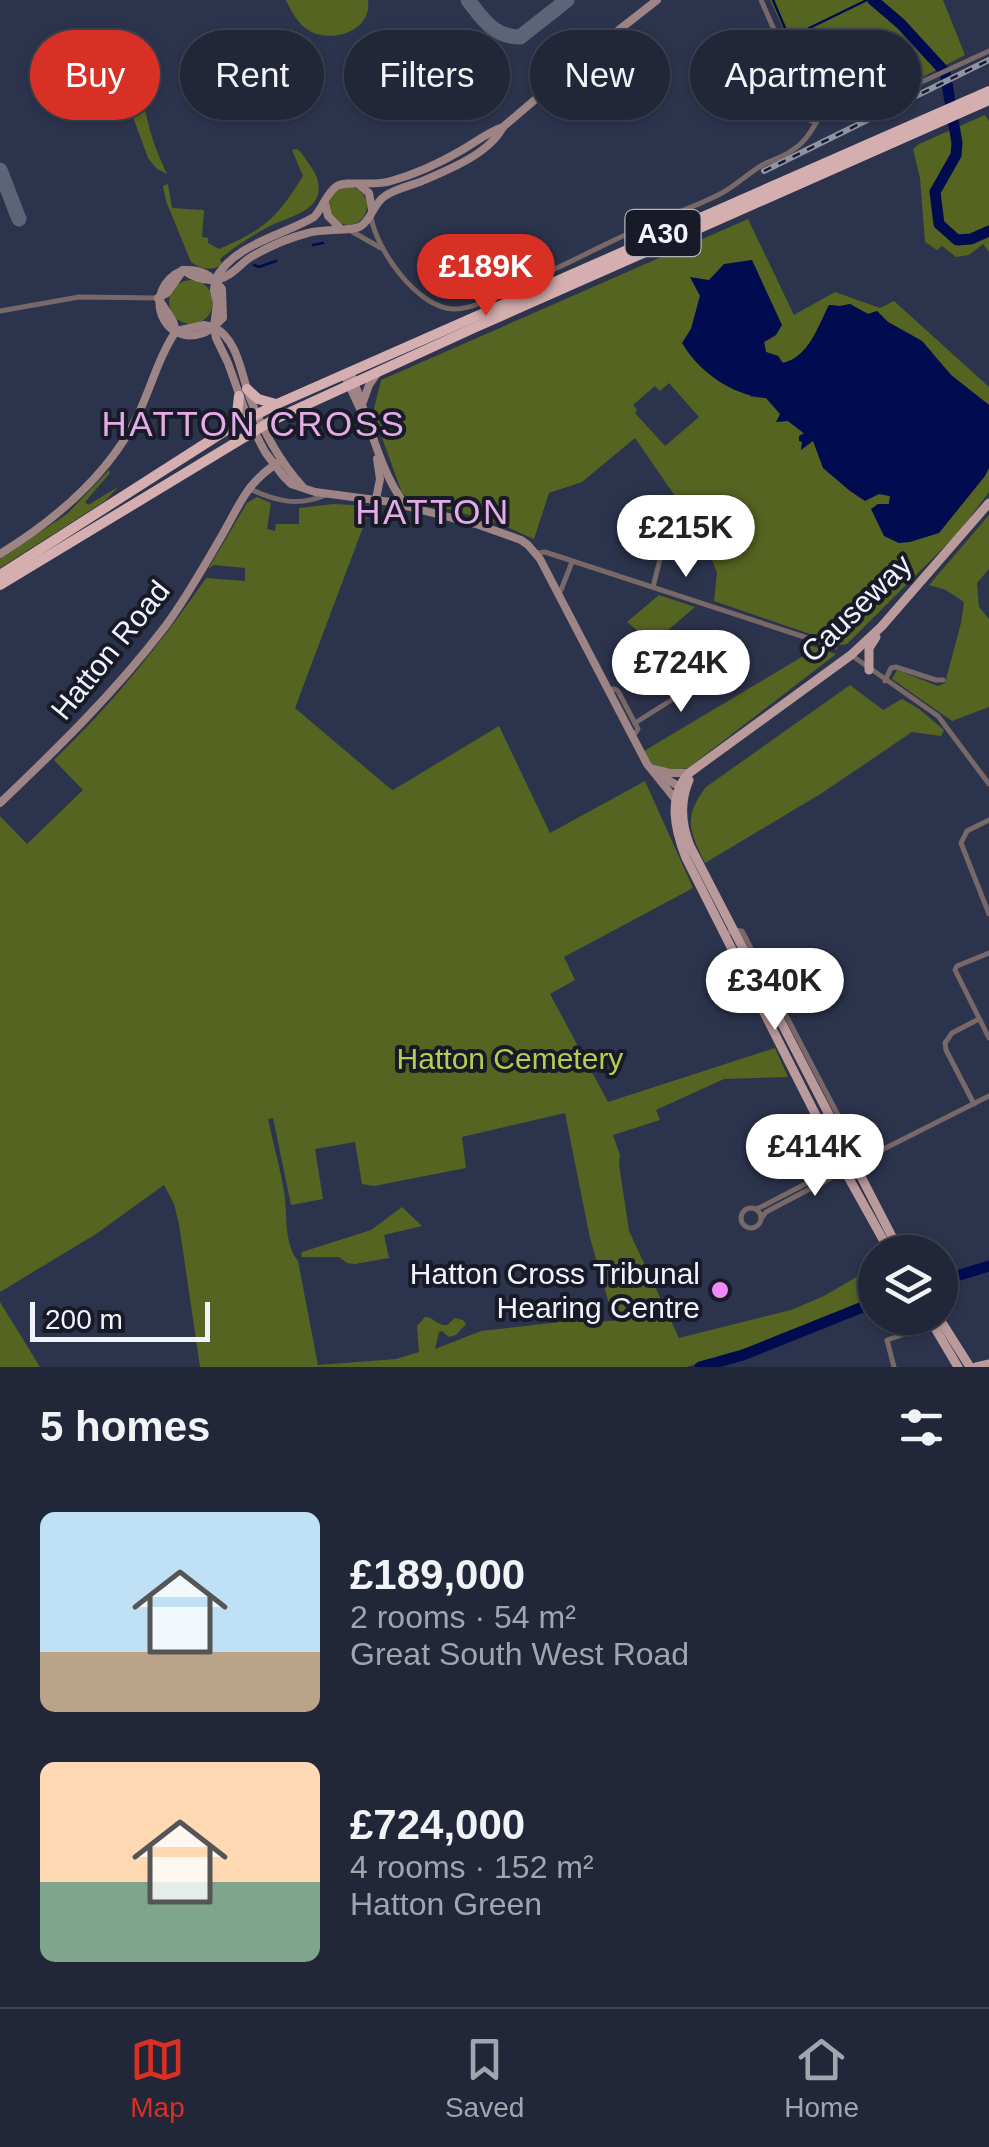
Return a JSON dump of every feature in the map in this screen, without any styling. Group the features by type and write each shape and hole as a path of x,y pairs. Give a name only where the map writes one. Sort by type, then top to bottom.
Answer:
{"highway":[{"name":"A30","path":"0,585 277,404 380,372 943,116 989,91"},
{"name":"A30","path":"960,108 989,100"},
{"name":"A30","path":"0,575 226,432 943,116"},
{"path":"226,432 235,420 243,393 277,404"}],"main road":[{"name":"Causeway","path":"676,800 692,771 851,655 882,626 989,503"},
{"path":"869,670 869,648 882,626"},
{"path":"682,788 687,839 729,932 836,1154 852,1171 890,1235"},
{"path":"676,800 675,819 681,846 836,1125 866,1209 881,1235"},
{"path":"939,1335 958,1367"},
{"path":"951,1335 973,1367 989,1364"}],"street":[{"path":"158,298 165,283 184,270 192,276 216,280 251,257 292,238 319,230 360,227 387,194 468,158 498,136 503,127 657,0"},
{"path":"762,0 774,30"},
{"path":"921,81 989,50"},
{"path":"802,142 806,120"},
{"path":"355,184 368,193 374,229 383,249 408,281 428,301 461,308 499,295 732,188 760,167 790,152 812,132 818,120"},
{"path":"383,249 330,220 326,212 329,193 338,185 378,185 420,171 503,127"},
{"path":"216,280 220,270 240,253 309,220 326,203"},
{"path":"214,326 223,318 224,310 222,289 216,280"},
{"path":"0,312 78,297 158,298"},
{"path":"0,554 66,506 93,480 135,421 176,331 174,321 158,298"},
{"path":"176,331 214,326 230,341 243,393 292,484 326,495 406,505 528,544 537,554 652,770 676,800"},
{"path":"363,402 369,385 380,372"},
{"path":"351,380 363,402 388,476 406,505"},
{"path":"351,380 380,466 380,500"},
{"name":"Hatton Road","path":"1,800 95,709 162,631 248,488 278,463"},
{"path":"380,500 388,476"},
{"path":"248,488 286,502 326,495"},
{"path":"626,524 661,503"},
{"path":"644,513 663,547 653,587"},
{"path":"537,554 545,552 835,646"},
{"path":"558,593 572,562"},
{"path":"851,655 938,716 989,784"},
{"path":"885,681 896,666 944,680"},
{"path":"635,722 708,678"},
{"path":"608,690 616,688 635,722 638,732 633,737"},
{"path":"652,770 692,771"},
{"path":"652,770 682,788"},
{"path":"989,820 971,828 961,839 989,914"},
{"path":"989,953 955,970 989,1038"},
{"path":"974,1104 945,1043 952,1033 978,1019"},
{"path":"852,1171 832,1170 761,1208 749,1208 741,1216 742,1222 754,1227 766,1212 852,1171 989,1096"},
{"path":"836,1125 855,1146"},
{"path":"832,1170 836,1154"},
{"path":"755,1208 761,1218"},
{"path":"894,1367 887,1340 902,1335"}],"green space":[{"path":"286,0 368,0 363,21 335,36 324,35 324,30 308,30"},
{"path":"770,0 943,0 965,55 921,78 921,30 784,30"},
{"path":"985,115 989,121 989,252 983,244 969,255 956,257 942,246 937,250 925,242 920,178 913,149"},
{"path":"134,120 148,120 167,174 148,158"},
{"path":"296,149 317,178 319,189 311,206 242,242 214,268 191,262 163,186 168,184 172,208 204,210 202,237 219,249 259,228 285,203 303,176 292,150"},
{"path":"348,187 361,193 367,206 361,219 348,225 335,219 329,206 335,193"},
{"path":"748,219 794,315 835,292 880,308 894,301 989,387 989,405 951,375 922,341 888,322 877,311 868,314 850,304 829,305 806,348 783,363 778,356 766,352 764,342 776,335 700,296 687,335 751,397 766,398 788,421 879,494 890,496 889,505 939,533 989,468 989,492 960,531 842,645 714,601 717,573 702,535 635,438 582,482 549,493 534,539 500,524 407,497 402,493 373,413 381,380","holes":["669,383 699,417 665,446 635,413 633,405 655,386 660,391"]},
{"path":"191,280 207,286 213,302 207,318 191,324 175,318 169,302 175,286"},
{"path":"109,470 85,502 88,505 118,487 105,501 0,568 0,559 67,514"},
{"name":"Hatton Cemetery","path":"257,497 271,503 267,529 275,531 276,524 299,524 299,508 333,504 371,506 295,708 393,790 499,726 550,833 645,781 693,888 564,957 575,980 550,994 608,1102 775,1048 788,1077 724,1079 656,1110 660,1120 613,1135 620,1155 629,1231 679,1338 791,1310 858,1276 858,1305 778,1338 686,1367 200,1367 179,1224 164,1185 96,1234 0,1292 0,816 27,844 83,790 54,760 134,673 206,578 245,581 245,568 214,565 208,569 247,503","holes":["565,1113 590,1238 614,1321 560,1322 481,1331 435,1349 439,1332 449,1337 456,1335 466,1324 455,1318 443,1325 425,1317 417,1326 419,1352 396,1359 318,1365 298,1261 288,1237 284,1191 268,1119 273,1118 291,1205 323,1199 315,1149 355,1142 362,1184 374,1186 466,1168 462,1137"]},
{"path":"989,515 989,569 977,583 979,607 989,619 989,707 952,721 892,679 897,670 938,686 945,683 964,602 929,585"},
{"path":"659,595 695,607 653,643 627,622"},
{"path":"809,645 836,654 688,768 665,769 651,763 644,751 805,655"},
{"path":"850,685 883,710 902,699 944,730 941,736 912,732 822,793 705,863 695,842 691,816 706,787"},
{"path":"402,1207 422,1226 384,1235 389,1258 355,1264 339,1257 301,1257 302,1252 371,1230"},
{"path":"0,1302 40,1367 0,1367"}],"shaded area":[{"path":"752,260 782,325 776,335 764,342 766,352 778,356 783,363 806,348 829,305 850,304 868,314 877,311 888,322 922,341 951,375 989,405 989,468 939,533 899,543 884,536 871,509 889,504 890,496 879,494 865,501 850,491 823,468 813,441 801,450 799,436 804,433 788,421 776,422 780,414 766,398 729,387 689,354 682,343 691,329 700,296 690,277 709,280 724,264"}],"waterway":[{"path":"773,0 791,37 867,0"},
{"path":"873,0 945,72 957,143 956,155 935,192 939,224 957,240 989,231"},
{"path":"313,245 323,243"},
{"path":"254,265 276,261"},
{"path":"958,1275 989,1266"},
{"path":"700,1367 743,1355 858,1309"}],"taxiway":[{"path":"468,0 496,30 520,37 567,0"},
{"path":"0,170 19,219"}],"railway":[{"path":"764,171 989,60"}],"place":[{"name":"Hatton Cross Tribunal Hearing Centre","path":"720,1290"}],"district":[{"name":"HATTON CROSS","path":"254,423"},
{"name":"HATTON","path":"433,511"}]}
